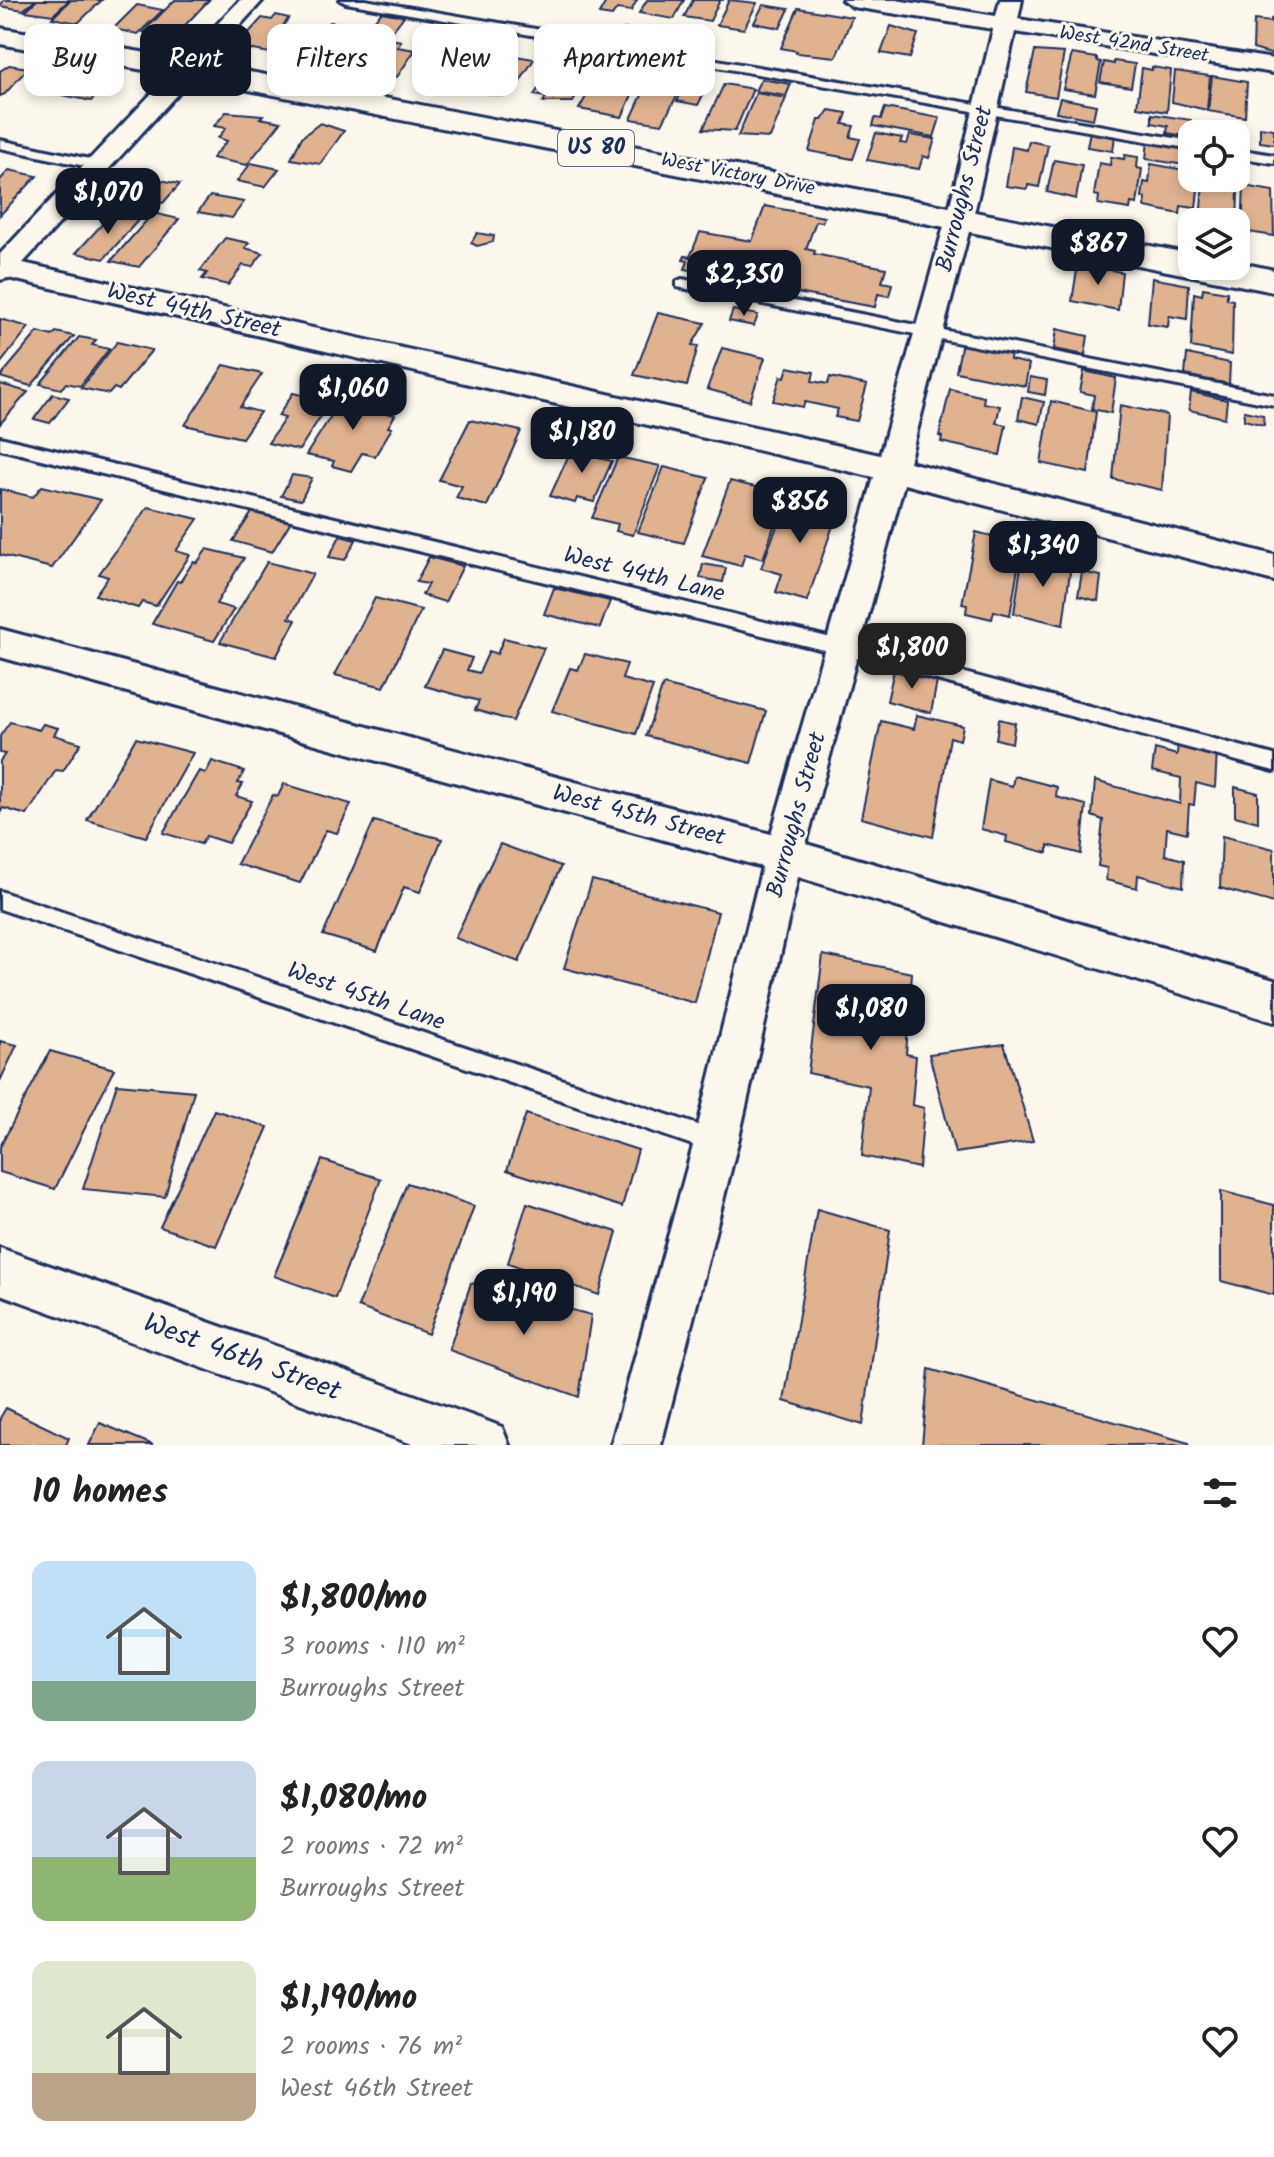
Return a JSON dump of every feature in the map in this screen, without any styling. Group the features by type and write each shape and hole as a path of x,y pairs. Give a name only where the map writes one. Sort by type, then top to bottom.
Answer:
{"main road":[{"name":"West Victory Drive","path":"0,21 140,51"},
{"name":"West Victory Drive","path":"0,36 140,55"},
{"name":"West Victory Drive","path":"251,73 962,209 1178,262"},
{"name":"West Victory Drive","path":"962,209 1178,238"},
{"path":"1250,250 1274,254"},
{"path":"1250,276 1274,281"}],"street":[{"path":"230,24 252,0"},
{"name":"West 42nd Street","path":"853,0 1007,12 1274,66"},
{"name":"Burroughs Street","path":"636,1445 716,1142 784,855 844,648 962,209 1007,12"},
{"path":"1,269 163,96"},
{"name":"West 44th Street","path":"1,269 890,469 1274,568"},
{"name":"West 45th Street","path":"0,643 784,855 1274,1001"},
{"name":"West 46th Street","path":"0,1271 484,1445"}],"lane":[{"path":"346,0 1178,143"},
{"path":"0,144 99,165"},
{"path":"1250,155 1274,159"},
{"path":"682,284 1274,400"},
{"name":"West 44th Lane","path":"0,443 844,648 1274,763"},
{"name":"West 45th Lane","path":"0,900 716,1142"}],"building":[{"path":"4,0 36,0 23,10 0,6"},
{"path":"37,0 69,0 53,15 25,11"},
{"path":"71,0 102,0 78,23 52,18"},
{"path":"175,0 209,0 186,24 151,24"},
{"path":"607,0 637,0 631,11 617,9 612,16 599,14"},
{"path":"647,0 684,0 674,19 639,13"},
{"path":"693,0 720,0 710,21 684,17"},
{"path":"729,0 757,3 744,29 717,25"},
{"path":"137,5 163,10 148,24 140,24 138,34 124,31 124,24 118,24"},
{"path":"763,5 789,9 780,28 754,23"},
{"path":"798,8 852,17 836,57 796,53 781,48"},
{"path":"381,12 404,16 396,26 396,24 372,24"},
{"path":"276,15 289,18 284,24 267,24 267,52 251,50 251,30 262,18 272,20"},
{"path":"1271,19 1274,20 1274,55 1253,49 1254,20 1271,22"},
{"path":"891,26 918,34 910,58 881,53"},
{"path":"396,40 401,41 397,47 412,50 397,77"},
{"path":"1035,51 1064,53 1056,97 1026,92"},
{"path":"1072,54 1097,58 1101,62 1095,94 1063,89"},
{"path":"518,56 534,59 518,85"},
{"path":"1114,61 1135,64 1131,87 1100,82 1104,62 1114,64"},
{"path":"9,65 24,67 24,73 0,96 0,71"},
{"path":"1152,67 1171,70 1167,112 1137,107 1142,68 1152,70"},
{"path":"1175,71 1210,76 1207,110 1172,102"},
{"path":"1212,76 1247,82 1245,117 1208,111"},
{"path":"761,79 791,84 786,96 755,91"},
{"path":"724,84 753,89 735,131 703,129"},
{"path":"756,93 786,98 770,138 738,136"},
{"path":"67,96 96,96 91,101"},
{"path":"540,96 576,96 573,102 543,102 546,97"},
{"path":"586,96 631,96 622,117 579,109"},
{"path":"642,96 677,96 662,124 631,119"},
{"path":"680,96 702,96 698,105 677,101"},
{"path":"1060,98 1096,105 1093,119 1056,112"},
{"path":"885,108 940,118 934,137 873,126 875,118 881,119"},
{"path":"829,110 847,113 843,124 854,126 850,137 860,139 853,159 809,151 819,120"},
{"path":"226,112 263,115 260,118 281,122 247,165 212,158 227,141 218,138 226,128 214,126"},
{"path":"1152,114 1191,120 1178,120 1178,135 1167,133 1168,126 1152,123"},
{"path":"320,123 344,131 320,164 291,159 302,137"},
{"path":"1260,127 1274,129 1274,144 1260,142"},
{"path":"1090,131 1115,136 1113,151 1087,147"},
{"path":"876,133 902,138 900,143 907,144 910,135 935,139 929,158 923,156 919,169 867,160"},
{"path":"1029,141 1048,145 1039,187 1006,186 1012,147 1027,150"},
{"path":"1148,141 1178,146 1178,164 1146,159"},
{"path":"1125,155 1138,157 1137,168 1142,169 1137,204 1131,203 1130,209 1098,204 1099,196 1094,195 1099,163 1110,165 1111,157 1124,159"},
{"path":"1054,160 1082,165 1076,199 1047,192"},
{"path":"251,163 279,169 265,187 237,181"},
{"path":"1151,164 1178,169 1178,192 1198,192 1196,208 1181,206 1178,214 1145,207 1146,198 1142,197 1144,182 1149,183"},
{"path":"9,170 37,176 0,215 0,180"},
{"path":"118,171 180,184 163,203 105,190 108,187 104,186"},
{"path":"1250,187 1273,191 1274,236 1250,232 1250,208 1243,208 1244,192 1250,192"},
{"path":"1202,192 1238,192 1238,208 1201,208"},
{"path":"210,196 244,202 232,218 198,212"},
{"path":"765,206 824,217 822,222 816,221 806,249 815,251 814,254 886,268 882,282 892,284 889,296 878,294 875,307 730,281 731,278 685,269 688,261 683,260 685,256 690,257 700,232 752,241"},
{"path":"113,212 140,218 104,259 76,253"},
{"path":"153,213 179,219 139,267 111,261"},
{"path":"477,233 494,236 493,242 477,246 471,243"},
{"path":"225,238 249,243 245,248 263,253 252,267 243,265 228,285 202,279 207,273 200,271"},
{"path":"1078,264 1122,272 1118,310 1072,301"},
{"path":"1152,278 1189,285 1187,319 1169,316 1168,327 1148,324"},
{"path":"1203,288 1227,292 1227,299 1233,300 1232,355 1191,347 1194,293 1202,295"},
{"path":"733,310 758,315 754,326 729,321"},
{"path":"658,313 705,323 692,345 698,346 687,386 634,375"},
{"path":"0,319 29,327 0,364"},
{"path":"1057,329 1088,336 1085,355 1054,349"},
{"path":"38,332 52,336 56,332 74,336 31,386 0,377"},
{"path":"79,337 96,340 92,345 109,349 80,386 66,383 61,389 40,384"},
{"path":"117,342 152,350 119,390 114,388 109,394 81,388"},
{"path":"962,342 1011,352 1010,360 1029,364 1025,386 956,372"},
{"path":"722,348 765,358 750,401 707,389"},
{"path":"1187,354 1230,363 1229,384 1185,375"},
{"path":"224,365 262,374 240,407 260,412 242,438 185,425"},
{"path":"788,367 814,372 812,381 828,384 830,377 867,385 857,421 835,417 838,409 805,402 803,407 773,401 781,376 785,377"},
{"path":"1084,371 1116,378 1111,413 1092,409 1094,395 1080,392"},
{"path":"1030,377 1047,380 1045,395 1028,392"},
{"path":"0,384 28,392 0,424"},
{"path":"950,389 984,397 983,403 1000,406 996,423 1006,425 1000,455 941,442 942,437 939,436"},
{"path":"1191,392 1227,400 1225,418 1189,410"},
{"path":"293,393 330,402 299,450 268,443 285,418 278,416"},
{"path":"53,394 69,398 50,423 34,419"},
{"path":"345,394 390,405 386,413 395,415 388,427 392,428 375,456 362,453 351,471 332,466 334,461 306,455"},
{"path":"1022,397 1044,402 1039,424 1018,419"},
{"path":"1051,401 1096,412 1088,473 1041,463"},
{"path":"1120,405 1167,415 1162,490 1113,479"},
{"path":"1244,411 1263,415 1264,425 1244,420"},
{"path":"470,420 521,431 487,506 456,498 462,486 439,480"},
{"path":"574,444 603,451 599,458 612,461 594,502 577,498 575,503 550,496"},
{"path":"618,457 660,466 633,535 616,531 618,524 592,518"},
{"path":"664,467 708,478 684,543 638,532"},
{"path":"292,475 312,478 301,500 281,496"},
{"path":"730,481 785,494 763,559 745,554 741,566 702,556"},
{"path":"42,486 101,500 52,568 0,555 0,489 33,497"},
{"path":"789,495 839,508 807,601 776,592 782,574 761,568"},
{"path":"148,507 198,519 176,551 190,555 156,606 142,602 138,608 95,595 108,577 99,574"},
{"path":"253,511 291,521 272,552 233,541"},
{"path":"976,532 1022,544 1010,615 994,611 992,619 966,613 967,605 962,604"},
{"path":"340,536 356,540 345,560 329,557"},
{"path":"207,549 244,558 216,604 234,609 214,641 152,624 177,581 180,582 193,562 197,563"},
{"path":"1023,553 1071,564 1063,625 1014,613"},
{"path":"429,557 463,566 445,602 422,595 428,584 416,582"},
{"path":"267,562 313,574 289,618 296,620 276,657 220,642"},
{"path":"703,564 726,568 723,582 700,578"},
{"path":"1082,572 1101,576 1098,601 1078,596"},
{"path":"554,588 610,601 600,628 544,614"},
{"path":"375,598 421,610 384,687 335,675"},
{"path":"504,638 544,648 513,721 475,710 479,701 425,686 442,650 472,658 467,670 479,673 489,651 497,654"},
{"path":"585,654 627,664 622,679 653,687 636,734 552,711 570,668 578,670"},
{"path":"894,670 937,681 931,713 887,701"},
{"path":"663,685 766,711 751,763 646,736"},
{"path":"917,715 963,726 960,740 950,737 933,837 861,818 881,721 914,729"},
{"path":"999,719 1015,723 1012,743 996,739"},
{"path":"10,722 39,730 43,724 58,728 54,735 81,743 63,771 56,770 27,815 3,808 0,813 0,761 5,754 0,753 0,736"},
{"path":"136,738 193,753 146,837 87,820"},
{"path":"1178,741 1217,751 1215,788 1196,783 1194,805 1189,804 1187,833 1167,828 1165,855 1184,860 1183,887 1138,875 1137,888 1106,880 1107,868 1098,866 1103,820 1092,816 1095,781 1180,804 1181,778 1152,771 1155,749 1177,755"},
{"path":"212,761 244,771 238,783 243,784 236,796 252,801 228,843 206,836 201,844 163,833 199,771 206,773"},
{"path":"1014,776 1057,787 1056,797 1086,805 1081,854 1048,845 1048,853 1006,842 1007,836 981,829 989,780 1012,786"},
{"path":"284,784 351,804 337,833 326,830 300,883 237,864 273,795 278,796"},
{"path":"1235,787 1258,793 1258,822 1235,816"},
{"path":"374,821 442,839 420,892 404,887 377,951 323,935"},
{"path":"1222,836 1274,849 1274,903 1220,888"},
{"path":"500,844 561,866 519,962 455,938"},
{"path":"592,880 718,912 695,1003 564,968"},
{"path":"823,955 912,973 906,1054 916,1056 912,1105 924,1108 919,1168 862,1156 869,1086 808,1073"},
{"path":"0,1041 17,1045 0,1081"},
{"path":"1004,1044 1033,1141 955,1153 929,1054"},
{"path":"50,1051 114,1069 55,1189 0,1172 0,1147"},
{"path":"117,1084 194,1091 165,1197 83,1189"},
{"path":"214,1110 268,1127 216,1246 160,1227"},
{"path":"526,1114 638,1150 622,1207 507,1170"},
{"path":"322,1160 381,1179 335,1298 274,1276"},
{"path":"407,1183 474,1206 428,1334 358,1307"},
{"path":"1221,1191 1274,1205 1274,1295 1221,1281"},
{"path":"527,1203 617,1232 599,1295 508,1263"},
{"path":"817,1209 890,1230 863,1425 784,1401"},
{"path":"471,1283 591,1315 579,1397 449,1350"},
{"path":"929,1369 1189,1443 1189,1445 922,1445"},
{"path":"6,1408 69,1438 66,1445 0,1445 0,1418"},
{"path":"100,1423 153,1445 89,1445"}]}
